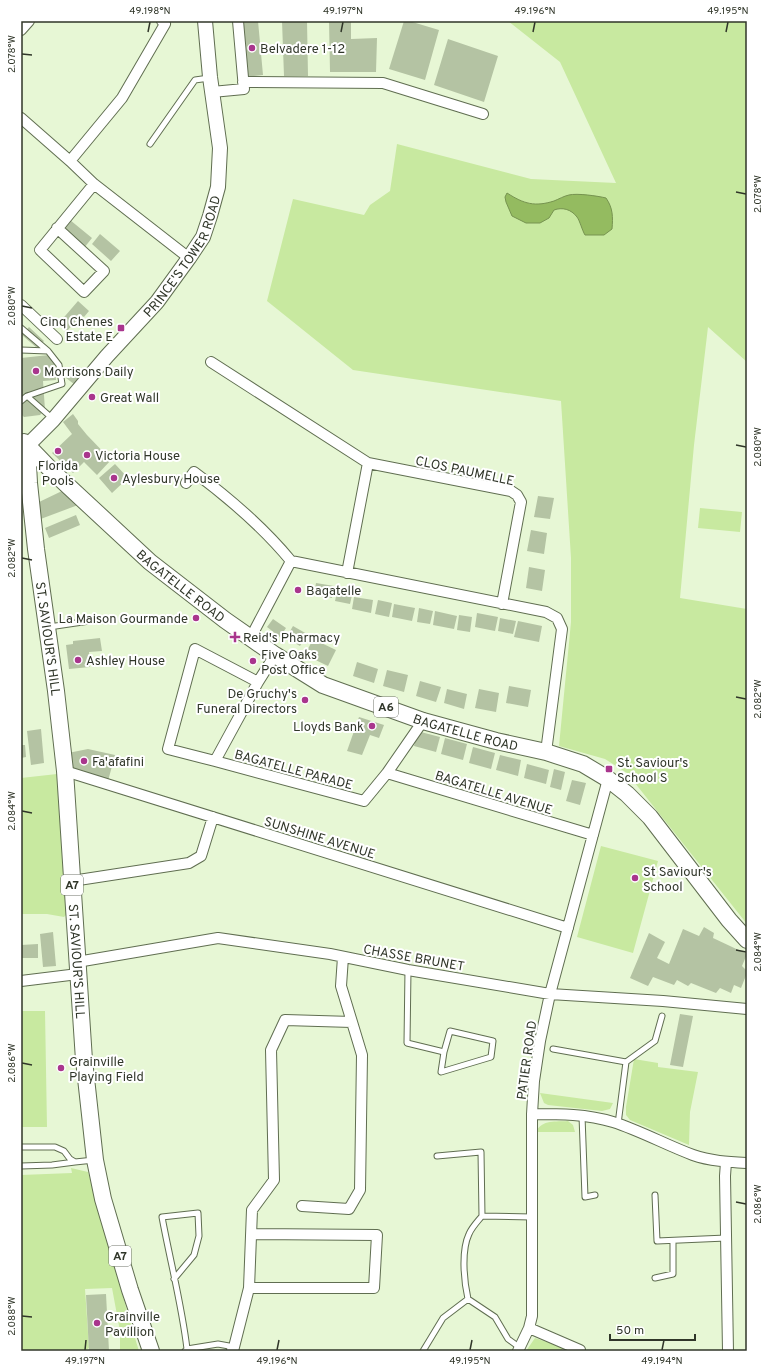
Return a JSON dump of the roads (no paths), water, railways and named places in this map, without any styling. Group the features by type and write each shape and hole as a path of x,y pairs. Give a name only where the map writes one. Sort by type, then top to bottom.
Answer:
{"main road":[{"name":"PRINCE'S TOWER ROAD","path":"23,445 53,420 107,356 157,302 203,237 218,187 220,148 204,21"},
{"name":"BAGATELLE ROAD","path":"23,445 150,562 224,620 275,655 323,685 423,721 546,752 583,764 608,779 628,794 650,817 729,920 747,940"},
{"name":"ST. SAVIOUR'S HILL","path":"23,445 57,697 65,772 86,1079 95,1160 103,1199 128,1284 151,1351"},
{"path":"29,486 33,473 41,470 52,471"}],"street":[{"path":"21,30 29,21"},
{"path":"70,161 122,98 165,24 162,21"},
{"path":"212,92 244,89 238,21"},
{"path":"243,82 383,83 482,114"},
{"path":"21,118 94,184 189,258"},
{"path":"57,228 104,271 84,292 40,250 57,228 94,184"},
{"path":"21,306 57,339"},
{"name":"CLOS PAUMELLE","path":"211,362 368,463 511,491 517,495 520,502 502,604"},
{"path":"347,573 368,463"},
{"path":"186,483 194,472 224,493 291,561 546,612 558,618 562,629 546,752"},
{"path":"251,638 291,561"},
{"name":"BAGATELLE PARADE","path":"258,682 195,649 168,749 364,801 387,773 423,721"},
{"name":"BAGATELLE PARADE","path":"214,761 258,682 275,655"},
{"name":"SUNSHINE AVENUE","path":"65,772 568,928"},
{"name":"BAGATELLE AVENUE","path":"387,773 593,835"},
{"name":"PATIER ROAD","path":"519,1349 529,1328 532,1316 532,1114 534,1081 540,1041 550,994 608,779"},
{"path":"72,881 189,863 201,856 213,817"},
{"name":"CHASSE BRUNET","path":"21,981 218,938 343,957 408,970 550,994 664,1001 747,1010"},
{"path":"302,1206 349,1209 360,1190 362,1055 341,986 343,957"},
{"path":"233,1351 249,1288 252,1210 274,1180 271,1050 285,1020 352,1022"},
{"path":"532,1114 582,1115 618,1124 694,1155 714,1161 747,1163"},
{"path":"726,1162 728,1351"},
{"path":"249,1288 374,1288 376,1235 251,1234"},
{"path":"529,1328 580,1351"}],"lane":[{"path":"150,144 195,80 210,77"},
{"path":"21,328 48,351 59,365 62,384 27,396 21,401"},
{"path":"21,350 48,351"},
{"path":"27,396 53,420"},
{"path":"47,627 96,620"},
{"path":"408,970 407,1043 444,1052"},
{"path":"553,1049 626,1062 655,1041 662,1016"},
{"path":"450,1031 493,1041 491,1057 441,1072 444,1052 450,1031"},
{"path":"618,1124 626,1062"},
{"path":"582,1115 585,1197 595,1195"},
{"path":"21,1147 55,1147 64,1151 70,1159 75,1162"},
{"path":"437,1156 481,1152 482,1216 469,1234 465,1251 464,1275 468,1299 495,1317 508,1339 519,1349"},
{"path":"21,1166 52,1165 95,1160"},
{"path":"655,1195 657,1241 726,1238"},
{"path":"174,1279 194,1255 199,1236 198,1213 162,1217 185,1336 186,1350 218,1344 229,1346 230,1351"},
{"path":"482,1216 532,1217"},
{"path":"655,1278 673,1274 673,1241"},
{"path":"423,1351 443,1318 468,1299"}],"place":[{"name":"Belvadere 1-12","path":"252,48"},
{"name":"Cinq Chenes Estate E","path":"121,328"},
{"name":"Morrisons Daily","path":"36,371"},
{"name":"Great Wall","path":"92,397"},
{"name":"Florida Pools","path":"58,451"},
{"name":"Victoria House","path":"87,455"},
{"name":"Aylesbury House","path":"114,478"},
{"name":"Bagatelle","path":"298,590"},
{"name":"La Maison Gourmande","path":"196,618"},
{"name":"Reid's Pharmacy","path":"235,637"},
{"name":"Ashley House","path":"78,660"},
{"name":"Five Oaks Post Office","path":"253,661"},
{"name":"De Gruchy's Funeral Directors","path":"305,700"},
{"name":"Lloyds Bank","path":"372,726"},
{"name":"Fa'afafini","path":"84,761"},
{"name":"St. Saviour's School S","path":"609,769"},
{"name":"St Saviour's School","path":"635,878"},
{"name":"Grainville Playing Field","path":"61,1068"},
{"name":"Grainville Pavillion","path":"97,1323"}]}
